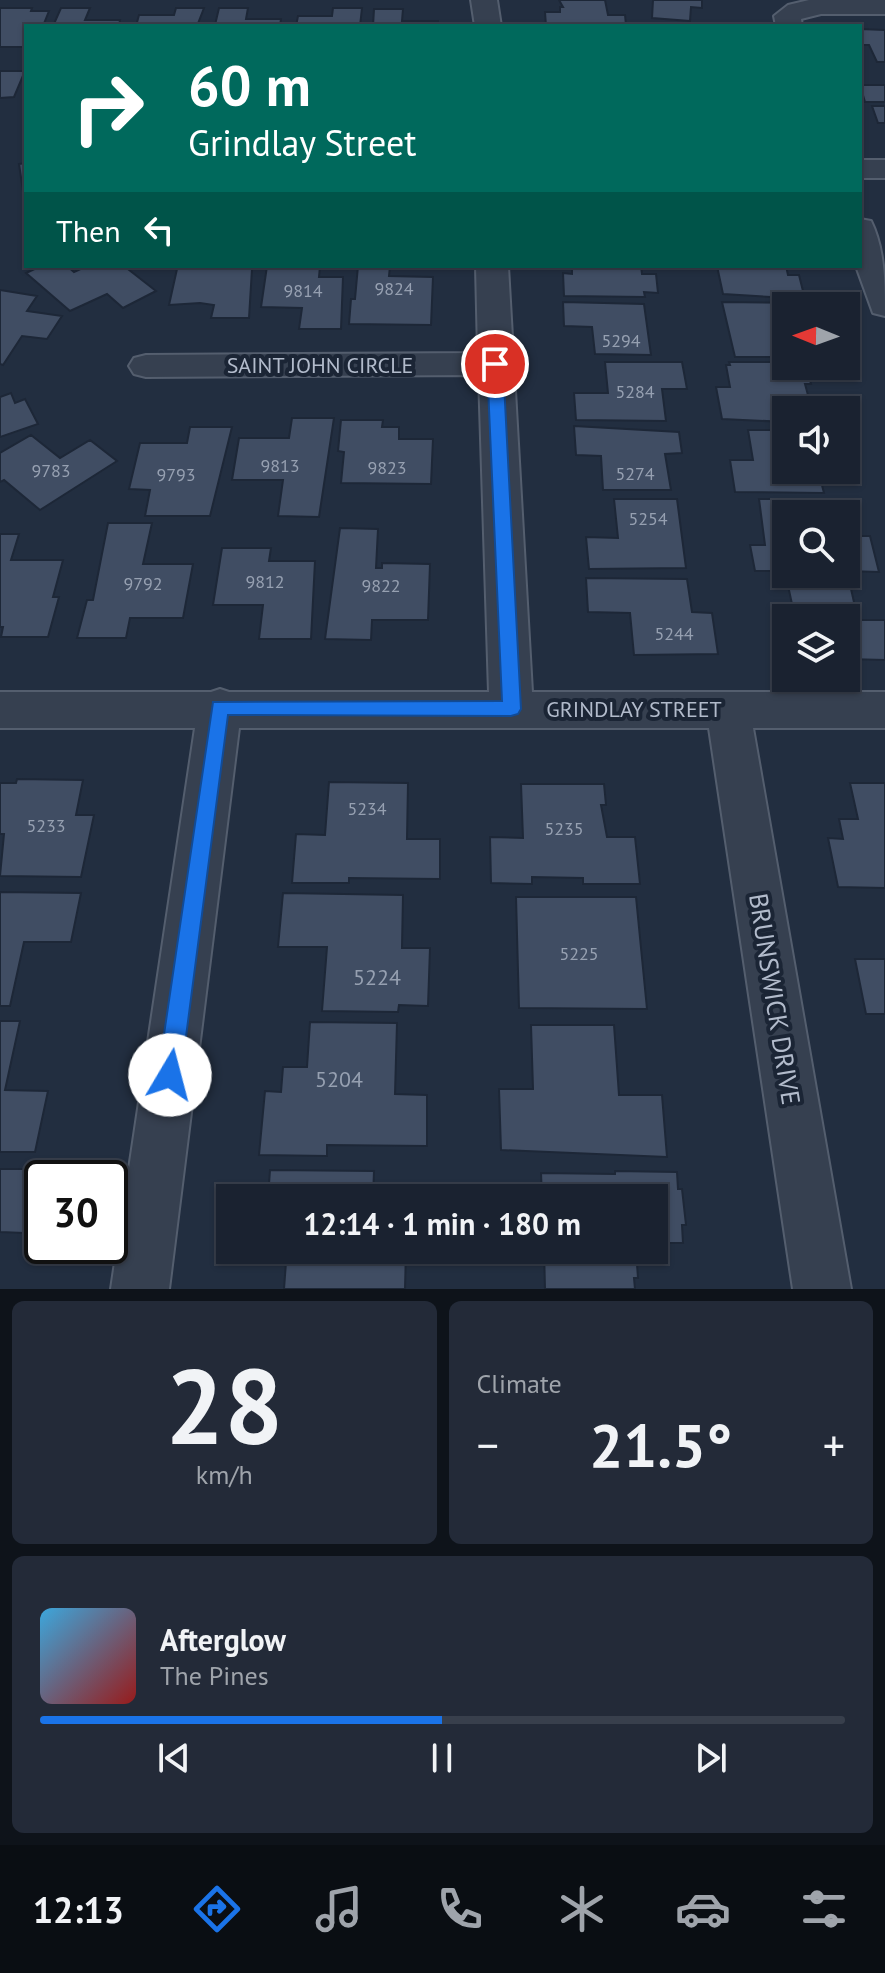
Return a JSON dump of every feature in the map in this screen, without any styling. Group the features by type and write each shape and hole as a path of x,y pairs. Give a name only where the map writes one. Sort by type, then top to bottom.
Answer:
{"street":[{"path":"484,0 488,24"},
{"path":"792,18 811,6 885,6"},
{"path":"862,169 885,169"},
{"path":"862,234 885,306"},
{"path":"492,268 511,709"},
{"name":"SAINT JOHN CIRCLE","path":"146,366 495,364"},
{"path":"140,1289 220,707"},
{"name":"GRINDLAY STREET","path":"0,710 220,707 885,710"},
{"name":"BRUNSWICK DRIVE","path":"728,709 822,1289"}],"building":[{"path":"559,0 605,0 608,15 625,15 626,24 546,24 545,12 560,12 560,7 563,7"},
{"path":"653,0 702,0 702,8 691,7 690,21 652,18"},
{"path":"0,8 49,11 44,24 24,24 24,47 0,47"},
{"path":"61,8 90,8 85,20 120,20 119,24 54,24"},
{"path":"176,8 204,8 198,24 137,24 139,15 174,15"},
{"path":"219,8 248,8 246,19 281,19 280,24 215,24"},
{"path":"333,8 362,8 360,24 296,24 298,16 332,16"},
{"path":"374,9 403,9 402,21 438,21 438,24 373,24"},
{"path":"862,29 885,30 885,62 877,62 869,45 862,45"},
{"path":"0,71 24,71 14,97 0,98"},
{"path":"862,85 885,85 885,102 865,102"},
{"path":"872,106 885,106 885,123 878,123"},
{"path":"24,163 24,197 19,164"},
{"path":"37,268 69,268 74,272 83,268 127,268 156,291 123,308 107,294 70,311 26,273"},
{"path":"267,268 320,268 319,277 343,277 341,329 299,329 302,308 261,307"},
{"path":"358,268 390,268 389,276 433,277 431,325 349,324 351,299 355,299"},
{"path":"572,268 641,268 642,274 656,274 658,293 644,292 645,297 564,296 563,273 572,274"},
{"path":"717,268 786,268 788,275 799,275 803,292 772,292 772,297 723,294"},
{"path":"177,269 252,269 249,318 211,318 214,305 169,305"},
{"path":"0,290 37,296 27,311 62,316 47,339 22,336 3,365 0,364"},
{"path":"563,302 644,304 651,355 595,354 592,327 564,326"},
{"path":"722,302 772,303 772,357 735,357"},
{"path":"605,362 682,362 687,389 662,389 666,421 576,420 574,393 608,393"},
{"path":"729,362 772,362 772,380 810,380 811,384 805,384 808,395 832,396 772,396 772,421 722,419 716,387 730,387 726,365 730,365"},
{"path":"11,393 15,403 25,399 38,424 0,437 0,397"},
{"path":"292,418 334,418 319,517 278,516 283,480 232,480 239,438 289,438"},
{"path":"341,420 383,420 382,427 399,427 399,439 433,439 431,484 341,483 344,452 338,451"},
{"path":"574,426 679,432 682,453 665,454 671,490 603,490 601,456 576,455"},
{"path":"190,427 232,427 210,516 145,516 150,490 129,489 140,443 187,443"},
{"path":"748,430 772,430 772,484 822,484 824,493 735,492 730,460 753,460"},
{"path":"31,435 60,458 90,440 117,461 40,510 4,480 0,482 0,453"},
{"path":"614,499 677,499 686,568 589,569 586,537 618,538"},
{"path":"759,499 817,499 772,500 772,571 755,571 750,545 765,545"},
{"path":"108,523 152,523 143,564 193,564 183,618 130,618 126,638 77,638 87,600 93,600"},
{"path":"340,528 378,529 376,568 382,568 382,563 430,564 428,620 372,620 371,640 325,639"},
{"path":"0,534 19,534 11,560 63,560 53,597 59,597 48,637 1,637"},
{"path":"860,536 870,536 879,572 860,571"},
{"path":"222,548 271,548 269,561 315,561 311,639 259,639 263,605 213,605"},
{"path":"586,578 687,579 692,612 712,613 718,654 634,655 630,613 588,612"},
{"path":"789,588 851,588 854,604 792,604"},
{"path":"860,620 885,620 885,660 860,659"},
{"path":"17,779 83,780 76,815 94,815 81,877 0,876 4,834 0,834 0,783 16,783"},
{"path":"329,782 408,783 407,839 440,839 440,879 349,878 349,883 292,883 296,834 325,835"},
{"path":"850,783 885,783 885,888 838,887 828,838 843,839 839,819 858,819"},
{"path":"521,784 604,784 606,805 601,805 607,837 635,837 640,884 583,884 583,878 532,877 532,884 491,883 490,837 523,838"},
{"path":"0,892 81,893 71,942 24,942 10,1006 0,1006"},
{"path":"283,893 403,895 402,948 430,948 428,1006 399,1005 398,1012 322,1011 327,947 278,947"},
{"path":"516,897 636,897 647,1009 519,1008"},
{"path":"855,959 885,959 885,1014 866,1014"},
{"path":"0,1021 20,1021 5,1090 48,1091 35,1152 0,1152"},
{"path":"310,1022 397,1023 395,1094 427,1095 427,1146 327,1145 327,1156 259,1155 265,1091 281,1092 283,1067 307,1067"},
{"path":"531,1025 614,1025 619,1095 662,1095 667,1157 501,1150 499,1089 533,1089"},
{"path":"0,1169 24,1169 24,1233 0,1232"},
{"path":"270,1170 374,1171 374,1184 269,1184"},
{"path":"615,1171 677,1172 686,1225 682,1225 683,1243 668,1243 668,1184 541,1184 541,1173 615,1174"},
{"path":"286,1264 406,1264 405,1289 284,1289"},
{"path":"544,1264 637,1264 635,1289 545,1289"}],"route":[{"path":"170,1075 220,707 511,709 495,364"}]}
